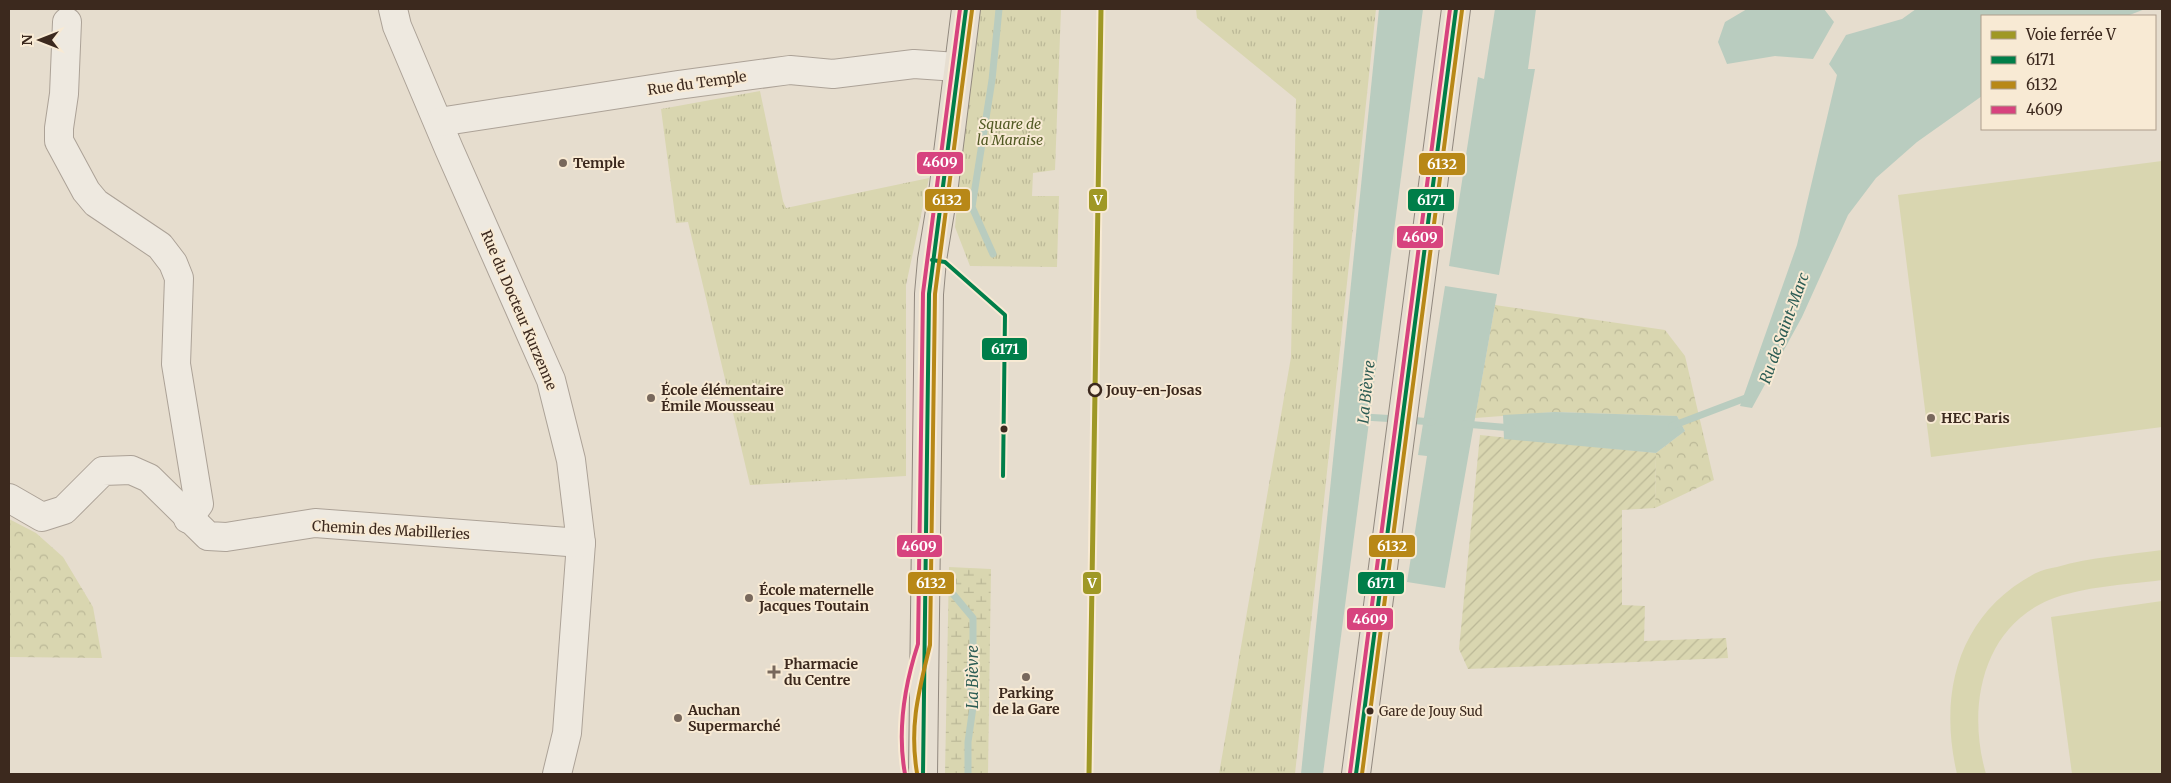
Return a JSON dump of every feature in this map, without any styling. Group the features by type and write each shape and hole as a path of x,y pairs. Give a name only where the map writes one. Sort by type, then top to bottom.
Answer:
{"main road":[{"path":"922,774 929,294 966,9"},
{"path":"1356,774 1456,9"},
{"path":"911,774 909,712 913,680 924,645"}],"street":[{"name":"Rue du Docteur Kurzenne","path":"393,9 397,26 449,149 551,380 571,460 581,543 567,732 557,774"},
{"path":"67,22 59,141 86,191 96,203 160,246 173,262 179,278 176,364 198,504 188,519"},
{"name":"Rue du Temple","path":"439,122 678,85 790,70 833,74 914,64 957,68"},
{"name":"Chemin des Mabilleries","path":"9,498 42,517 64,510 103,471 131,470 149,478 188,519 208,536 226,538 315,523 581,543"}],"green space":[{"name":"Square de la Maraise","path":"977,9 1061,9 1055,170 1033,173 1032,196 1059,196 1057,267 970,266 955,227 970,61"},
{"path":"1196,9 1376,9 1295,774 1219,774 1291,357 1296,99 1197,18"},
{"path":"760,91 786,208 929,178 906,285 906,476 750,485 688,222 676,223 661,109"},
{"path":"2162,161 2162,427 1931,457 1898,195"},
{"path":"1495,305 1665,330 1685,356 1714,480 1655,508 1656,453 1685,431 1677,416 1555,412 1475,418"},
{"path":"1480,435 1656,453 1655,508 1622,510 1622,605 1645,606 1644,641 1726,638 1728,658 1468,669 1459,649"},
{"path":"9,519 36,533 63,557 93,607 102,658 9,657"},
{"path":"2162,550 2162,580 2105,587 2062,595 2026,613 2008,630 1994,651 1985,674 1980,698 1978,723 1980,749 1986,774 1957,774 1950,714 1953,686 1960,658 1972,633 1988,610 2009,590 2041,571 2096,559"},
{"path":"949,567 991,569 988,774 945,774"},
{"path":"2162,601 2162,774 2072,774 2051,617"}],"water":[{"path":"1379,9 1423,9 1323,774 1301,774"},
{"path":"1495,9 1536,9 1528,69 1535,69 1499,275 1449,266 1478,77 1484,79"},
{"path":"1747,9 1824,9 1834,22 1813,59 1775,56 1727,64 1718,42 1725,22"},
{"path":"1916,9 2145,9 2130,15 1981,15 1981,97 1917,142 1876,178 1848,215 1802,317 1752,408 1740,406 1797,245 1837,75 1829,64 1846,35 1902,19"},
{"path":"1445,286 1497,294 1445,588 1407,582 1427,456 1418,455"},
{"path":"1555,412 1677,416 1685,431 1656,453 1504,439 1503,415"}],"waterway":[{"path":"993,254 972,207 992,80 999,9"},
{"name":"Ru de Saint-Marc","path":"1672,426 1751,396"},
{"name":"Ru de Saint-Marc","path":"1364,417 1397,419"},
{"name":"Ru de Saint-Marc","path":"1408,420 1432,422"},
{"name":"Ru de Saint-Marc","path":"1465,424 1512,428"},
{"name":"La Bièvre","path":"948,588 973,618 973,647 969,674 973,707 968,742 968,774"}],"rail line":[{"name":"V","path":"1089,774 1101,9"}],"transit line":[{"name":"4609","path":"905,774 902,741 903,709 909,676 918,644 923,293 960,9"},
{"name":"6171","path":"923,774 929,294 966,9"},
{"name":"4609","path":"1350,773 1450,9"},
{"name":"6171","path":"1356,774 1456,9"},
{"name":"6132","path":"917,773 914,739 916,708 930,645 935,294 972,10"},
{"name":"6132","path":"1362,774 1462,10"},
{"name":"6171","path":"932,260 945,262 1005,315 1003,476"}],"place":[{"name":"Temple","path":"563,163"},
{"name":"Jouy-en-Josas","path":"1095,390"},
{"name":"École élémentaire Émile Mousseau","path":"651,398"},
{"name":"HEC Paris","path":"1931,418"},
{"name":"École maternelle Jacques Toutain","path":"749,598"},
{"name":"Pharmacie du Centre","path":"774,672"},
{"name":"Parking de la Gare","path":"1026,677"},
{"name":"Gare de Jouy Sud","path":"1370,711"},
{"name":"Auchan Supermarché","path":"678,718"}]}
